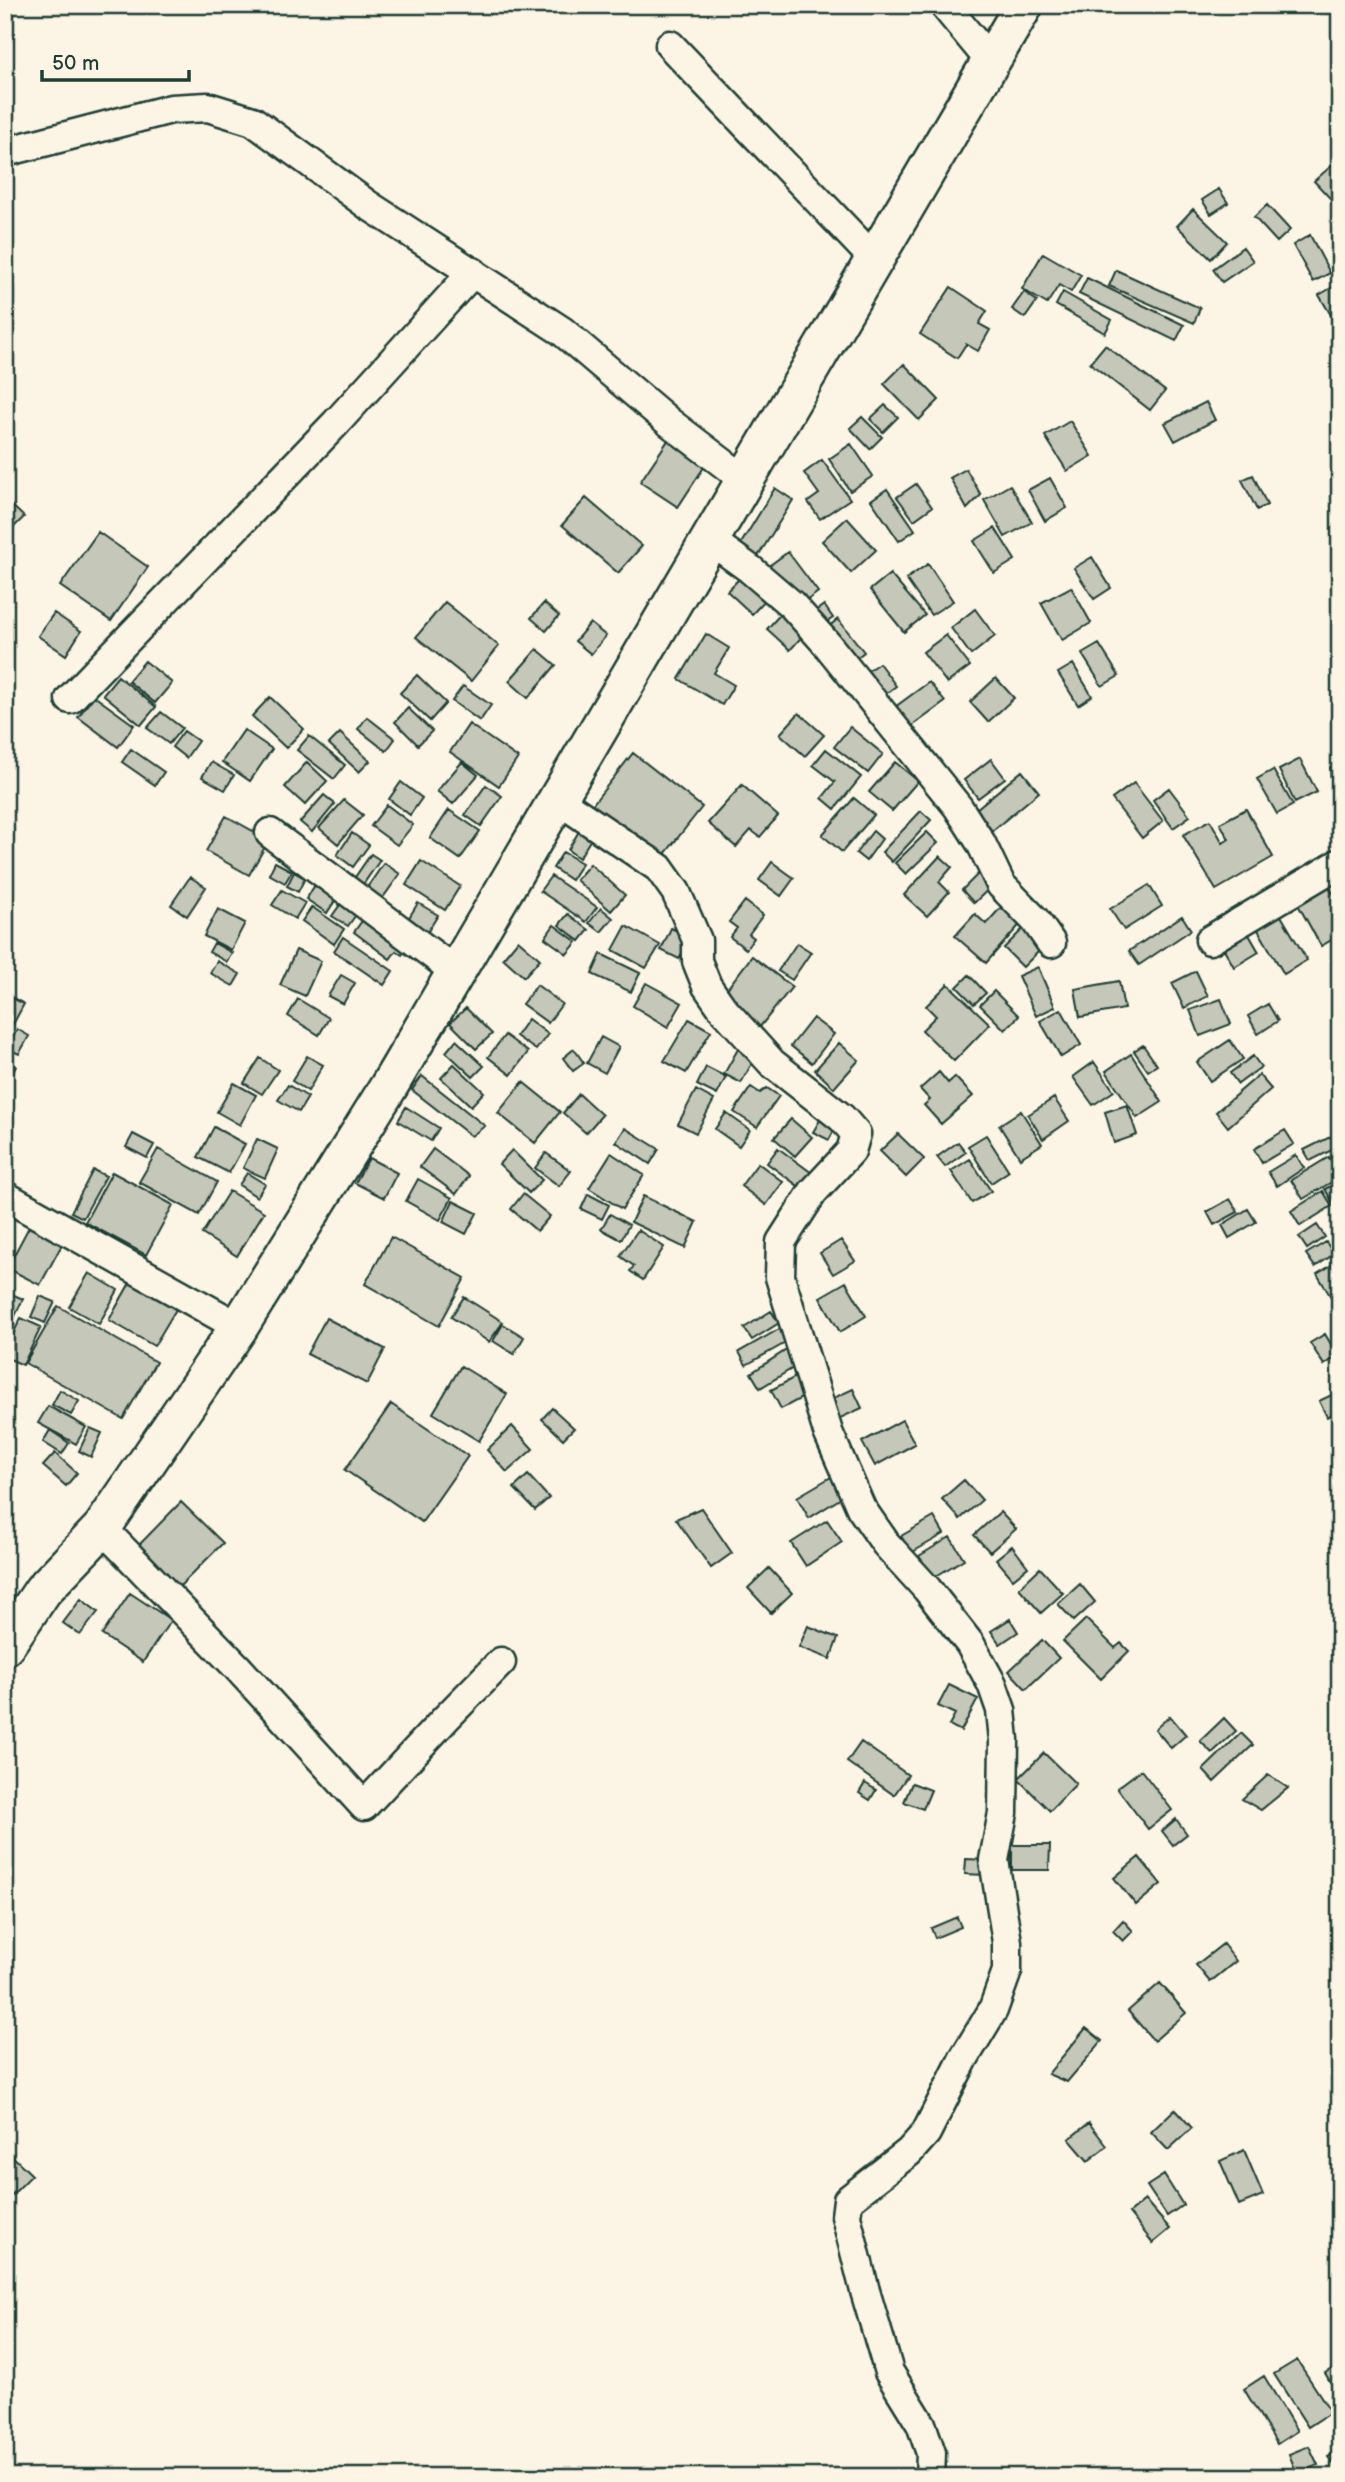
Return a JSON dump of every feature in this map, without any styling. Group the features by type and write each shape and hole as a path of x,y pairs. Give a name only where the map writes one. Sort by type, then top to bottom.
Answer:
{"main road":[{"path":"5,1646 43,1590 102,1528 239,1327 382,1098 1024,5"},
{"path":"5,1609 43,1590"}],"street":[{"path":"944,5 991,62"},
{"path":"670,45 874,260"},
{"path":"5,152 171,109 208,107 253,121 368,205 562,331 669,422 745,480"},
{"path":"69,699 336,424 473,272"},
{"path":"710,540 782,596 826,642 958,807 981,843 1001,885 1035,920 1051,943"},
{"path":"557,799 659,868 676,892 696,940 697,961 708,986 723,1009 772,1063 842,1118 856,1134 851,1152 813,1192 781,1242 779,1278 828,1432 862,1508 886,1544 927,1589 970,1644 992,1684 1001,1710 1004,1740 1003,1813 994,1860 1007,1942 1007,1971 993,2010 964,2058 926,2133 909,2152 848,2200 846,2216 889,2372 921,2424 931,2453 930,2477"},
{"path":"270,833 456,972"},
{"path":"1210,940 1340,863"},
{"path":"5,1196 239,1327"},
{"path":"102,1528 237,1667 364,1806 501,1662"}],"building":[{"path":"1338,160 1340,162 1340,209 1314,181"},
{"path":"1219,189 1228,203 1211,214 1202,200"},
{"path":"1267,205 1290,230 1277,242 1254,217"},
{"path":"1193,209 1227,242 1211,259 1177,226"},
{"path":"1310,235 1330,273 1313,282 1293,245"},
{"path":"1243,247 1253,261 1222,282 1213,269"},
{"path":"1043,253 1081,275 1071,292 1059,285 1047,304 1022,289"},
{"path":"1116,270 1200,308 1194,323 1109,286"},
{"path":"1087,278 1184,325 1176,341 1079,294"},
{"path":"1340,283 1340,309 1331,315 1319,295"},
{"path":"951,287 987,311 979,324 990,330 978,351 966,344 957,358 920,334"},
{"path":"1024,292 1037,301 1025,318 1012,309"},
{"path":"1063,292 1112,320 1105,333 1056,305"},
{"path":"1105,345 1165,391 1150,410 1090,363"},
{"path":"904,364 939,400 919,420 884,384"},
{"path":"1206,402 1215,420 1175,441 1165,423"},
{"path":"885,405 898,417 883,432 870,419"},
{"path":"862,417 882,437 870,449 850,428"},
{"path":"1070,421 1092,456 1067,471 1045,436"},
{"path":"669,439 706,464 678,507 640,482"},
{"path":"851,444 873,476 850,491 829,459"},
{"path":"822,460 850,499 820,519 808,502 819,494 804,473"},
{"path":"966,469 981,495 967,509 950,478"},
{"path":"1253,475 1267,505 1257,510 1242,480"},
{"path":"1050,478 1067,508 1045,521 1028,490"},
{"path":"916,484 932,507 914,520 897,497"},
{"path":"1010,485 1032,522 1005,537 984,500"},
{"path":"775,488 793,500 752,566 734,555"},
{"path":"887,489 915,530 899,541 871,500"},
{"path":"586,498 642,546 618,573 562,525"},
{"path":"5,499 24,517 5,536"},
{"path":"847,518 876,550 851,573 822,541"},
{"path":"995,528 1015,560 994,573 974,541"},
{"path":"98,532 148,567 111,621 60,586"},
{"path":"788,552 818,592 797,608 766,568"},
{"path":"1092,557 1111,588 1094,599 1074,568"},
{"path":"928,564 953,601 931,615 906,579"},
{"path":"746,572 770,595 752,614 727,591"},
{"path":"890,574 925,615 904,632 870,590"},
{"path":"1071,587 1091,623 1062,640 1041,603"},
{"path":"445,602 499,646 471,681 416,637"},
{"path":"544,603 559,616 546,631 531,618"},
{"path":"824,605 833,618 818,628 810,615"},
{"path":"785,609 808,630 790,650 767,629"},
{"path":"975,609 995,636 971,655 951,628"},
{"path":"54,613 81,631 66,655 38,636"},
{"path":"838,619 864,652 847,665 822,632"},
{"path":"590,623 606,636 591,654 575,641"},
{"path":"706,634 729,648 714,673 734,685 722,705 679,679"},
{"path":"946,635 970,666 947,683 923,652"},
{"path":"1099,644 1119,676 1102,686 1082,654"},
{"path":"537,649 556,665 528,698 509,681"},
{"path":"145,661 172,683 155,703 128,681"},
{"path":"879,663 896,686 884,695 860,676"},
{"path":"1073,664 1092,696 1078,705 1058,673"},
{"path":"417,675 446,703 430,721 400,693"},
{"path":"118,676 156,707 141,725 103,694"},
{"path":"996,678 1014,698 988,722 970,702"},
{"path":"929,682 945,702 911,727 895,707"},
{"path":"463,686 491,705 480,721 452,701"},
{"path":"94,696 134,725 118,747 78,717"},
{"path":"270,697 304,729 286,748 252,716"},
{"path":"408,708 432,731 418,745 395,722"},
{"path":"161,712 182,728 169,744 147,728"},
{"path":"799,713 824,735 805,756 780,734"},
{"path":"367,717 395,739 386,751 358,729"},
{"path":"469,724 518,758 499,786 450,752"},
{"path":"850,727 883,754 868,773 834,747"},
{"path":"244,730 272,749 250,781 222,762"},
{"path":"184,731 198,741 186,758 172,747"},
{"path":"340,733 370,761 359,772 329,744"},
{"path":"309,736 345,765 334,779 297,750"},
{"path":"131,749 164,772 155,785 122,762"},
{"path":"826,749 861,777 835,809 822,798 835,782 813,765"},
{"path":"633,753 702,807 661,859 592,805"},
{"path":"991,759 1005,778 978,798 964,780"},
{"path":"1300,759 1317,792 1295,803 1279,770"},
{"path":"211,762 234,775 225,790 202,777"},
{"path":"307,762 327,781 305,805 285,787"},
{"path":"462,762 478,775 453,804 437,791"},
{"path":"895,762 918,781 892,811 869,792"},
{"path":"1340,766 1340,795 1332,796 1330,767"},
{"path":"1273,770 1293,805 1277,814 1257,779"},
{"path":"1022,771 1039,792 992,831 975,810"},
{"path":"401,782 422,798 410,815 389,799"},
{"path":"1134,783 1163,821 1142,838 1112,799"},
{"path":"486,785 502,796 481,826 465,815"},
{"path":"742,785 778,816 760,837 751,830 736,847 708,823"},
{"path":"1169,788 1190,816 1173,828 1153,800"},
{"path":"324,795 335,804 312,832 300,822"},
{"path":"854,798 874,815 842,852 822,835"},
{"path":"344,800 363,815 338,844 319,828"},
{"path":"387,805 413,825 397,845 371,826"},
{"path":"1246,809 1273,857 1216,890 1183,835 1210,820 1223,843 1229,839 1220,823"},
{"path":"449,810 480,831 460,859 430,838"},
{"path":"921,811 931,820 892,862 882,852"},
{"path":"226,816 269,840 249,875 206,851"},
{"path":"582,826 594,834 579,858 568,850"},
{"path":"873,831 882,839 866,861 856,853"},
{"path":"927,832 938,843 906,874 895,863"},
{"path":"352,833 369,845 353,867 337,855"},
{"path":"563,852 582,863 571,880 553,868"},
{"path":"371,854 380,860 362,886 353,880"},
{"path":"940,856 952,867 939,882 949,892 927,916 904,895"},
{"path":"421,861 460,886 445,910 406,885"},
{"path":"275,862 292,871 285,883 269,874"},
{"path":"772,862 794,878 781,896 759,880"},
{"path":"384,863 400,874 379,903 364,892"},
{"path":"590,864 625,895 611,911 576,880"},
{"path":"984,868 997,881 974,903 962,890"},
{"path":"294,872 305,878 298,892 287,886"},
{"path":"551,876 597,907 586,922 540,891"},
{"path":"190,877 206,887 187,916 171,905"},
{"path":"317,882 338,896 327,913 306,899"},
{"path":"1327,883 1340,905 1340,935 1321,946 1296,901"},
{"path":"1149,885 1162,906 1124,930 1110,909"},
{"path":"282,890 305,903 295,919 272,905"},
{"path":"345,898 360,909 348,926 332,916"},
{"path":"745,901 763,915 749,934 754,938 746,949 730,937 737,928 729,922"},
{"path":"418,903 438,915 425,936 405,924"},
{"path":"1004,904 1023,921 986,963 955,936 975,914 986,924"},
{"path":"312,907 344,929 334,944 302,921"},
{"path":"601,908 613,918 601,932 589,923"},
{"path":"218,909 245,923 231,950 204,936"},
{"path":"367,914 410,945 402,955 396,951 390,959 354,932"},
{"path":"568,914 589,930 580,941 559,925"},
{"path":"1280,914 1307,960 1284,974 1257,928"},
{"path":"1182,916 1191,930 1139,965 1129,951"},
{"path":"554,925 577,942 567,954 545,938"},
{"path":"626,926 660,945 646,968 613,950"},
{"path":"1244,926 1259,952 1234,967 1219,940"},
{"path":"671,928 690,937 679,959 661,950"},
{"path":"1024,928 1043,947 1023,967 1004,948"},
{"path":"343,937 393,971 384,985 334,951"},
{"path":"518,940 540,959 524,977 503,958"},
{"path":"214,943 232,953 227,962 209,952"},
{"path":"797,943 811,952 792,980 778,971"},
{"path":"296,950 321,961 305,996 280,985"},
{"path":"601,954 640,973 631,992 592,974"},
{"path":"752,956 792,987 759,1028 720,998"},
{"path":"217,961 240,974 233,986 210,973"},
{"path":"1038,967 1055,1007 1036,1016 1018,976"},
{"path":"1196,971 1208,996 1184,1008 1172,983"},
{"path":"341,975 355,983 343,1004 328,996"},
{"path":"969,975 986,993 974,1004 957,987"},
{"path":"1119,981 1124,1009 1080,1017 1075,989"},
{"path":"646,983 682,1003 668,1027 633,1006"},
{"path":"948,984 990,1024 954,1061 922,1030 936,1016 926,1006"},
{"path":"537,985 562,1004 548,1023 522,1004"},
{"path":"994,991 1019,1016 1005,1030 980,1005"},
{"path":"5,994 24,1004 11,1028 5,1025"},
{"path":"298,999 329,1018 319,1035 288,1016"},
{"path":"1221,999 1231,1024 1200,1036 1190,1010"},
{"path":"1268,1004 1278,1021 1258,1034 1248,1016"},
{"path":"466,1008 492,1034 476,1049 450,1023"},
{"path":"1061,1009 1081,1045 1061,1057 1040,1021"},
{"path":"813,1018 834,1034 812,1063 791,1046"},
{"path":"528,1019 548,1034 536,1050 516,1036"},
{"path":"689,1019 711,1031 686,1073 664,1061"},
{"path":"17,1029 29,1036 19,1054 7,1048"},
{"path":"505,1035 528,1052 511,1075 488,1057"},
{"path":"601,1037 619,1047 605,1073 587,1063"},
{"path":"456,1040 484,1066 473,1077 446,1052"},
{"path":"1230,1040 1243,1059 1210,1081 1197,1062"},
{"path":"839,1043 859,1060 834,1088 815,1070"},
{"path":"1143,1045 1157,1065 1148,1071 1134,1051"},
{"path":"574,1049 584,1063 573,1071 563,1058"},
{"path":"738,1049 755,1058 741,1083 724,1074"},
{"path":"1131,1054 1162,1102 1137,1118 1106,1071"},
{"path":"307,1056 323,1065 308,1091 292,1081"},
{"path":"1253,1056 1261,1067 1238,1084 1230,1073"},
{"path":"260,1058 278,1070 262,1094 244,1083"},
{"path":"5,1061 16,1066 6,1089 5,1089"},
{"path":"1094,1062 1114,1091 1093,1105 1073,1077"},
{"path":"454,1064 484,1092 471,1106 441,1078"},
{"path":"706,1067 726,1077 717,1095 697,1085"},
{"path":"939,1072 948,1083 955,1077 973,1096 941,1124 924,1105 930,1100 920,1089"},
{"path":"1259,1075 1271,1089 1228,1127 1216,1112"},
{"path":"422,1076 485,1126 471,1136 412,1090"},
{"path":"523,1082 560,1112 535,1143 498,1113"},
{"path":"234,1083 256,1095 240,1125 217,1112"},
{"path":"288,1085 308,1097 299,1112 278,1100"},
{"path":"751,1087 760,1093 767,1088 779,1096 757,1127 734,1112"},
{"path":"696,1090 714,1100 696,1133 678,1124"},
{"path":"579,1094 602,1115 586,1133 563,1113"},
{"path":"1054,1098 1069,1121 1043,1139 1028,1115"},
{"path":"1127,1105 1137,1135 1114,1143 1105,1112"},
{"path":"406,1107 439,1128 431,1141 398,1121"},
{"path":"1021,1111 1042,1144 1020,1158 999,1125"},
{"path":"726,1113 750,1130 739,1146 715,1129"},
{"path":"824,1113 839,1121 829,1140 813,1132"},
{"path":"791,1119 812,1137 795,1156 774,1138"},
{"path":"214,1127 245,1144 229,1173 198,1157"},
{"path":"625,1128 659,1149 650,1164 616,1142"},
{"path":"1285,1130 1294,1144 1262,1163 1254,1149"},
{"path":"1340,1132 1340,1146 1310,1161 1304,1150"},
{"path":"133,1134 154,1145 147,1158 126,1147"},
{"path":"898,1134 924,1159 906,1177 880,1151"},
{"path":"986,1135 1009,1171 991,1183 968,1146"},
{"path":"257,1139 278,1149 265,1178 243,1168"},
{"path":"958,1142 966,1152 945,1167 937,1157"},
{"path":"778,1148 816,1176 805,1191 767,1163"},
{"path":"158,1149 217,1182 199,1215 139,1182"},
{"path":"433,1149 469,1176 456,1194 420,1167"},
{"path":"512,1150 542,1180 529,1193 499,1164"},
{"path":"546,1153 571,1171 559,1186 535,1168"},
{"path":"611,1153 644,1175 622,1209 589,1188"},
{"path":"1296,1155 1304,1168 1277,1186 1268,1172"},
{"path":"1329,1157 1340,1177 1303,1199 1291,1180"},
{"path":"369,1158 397,1173 384,1198 355,1183"},
{"path":"970,1159 991,1191 972,1203 951,1171"},
{"path":"758,1163 783,1182 766,1205 741,1186"},
{"path":"93,1170 106,1176 83,1218 71,1212"},
{"path":"112,1172 173,1205 146,1255 85,1222"},
{"path":"247,1173 265,1184 257,1197 239,1185"},
{"path":"418,1179 452,1198 440,1220 406,1201"},
{"path":"1340,1181 1340,1203 1335,1206 1325,1189"},
{"path":"229,1191 264,1212 237,1256 202,1234"},
{"path":"1323,1191 1332,1206 1300,1226 1291,1211"},
{"path":"523,1194 550,1216 537,1231 511,1209"},
{"path":"588,1194 609,1205 602,1219 581,1209"},
{"path":"643,1196 697,1222 685,1248 631,1222"},
{"path":"1230,1199 1238,1212 1214,1225 1207,1212"},
{"path":"453,1201 477,1213 466,1234 443,1222"},
{"path":"1248,1209 1256,1222 1229,1238 1222,1225"},
{"path":"610,1214 629,1225 621,1240 601,1229"},
{"path":"31,1223 64,1241 40,1285 7,1268"},
{"path":"1317,1225 1325,1237 1307,1249 1299,1237"},
{"path":"638,1230 664,1247 643,1280 630,1271 634,1266 620,1256"},
{"path":"391,1237 465,1278 439,1326 365,1284"},
{"path":"841,1240 855,1261 833,1274 820,1253"},
{"path":"1326,1242 1334,1254 1315,1267 1306,1254"},
{"path":"1340,1260 1340,1292 1331,1297 1317,1274"},
{"path":"89,1273 118,1290 99,1324 69,1307"},
{"path":"135,1274 181,1301 154,1346 109,1320"},
{"path":"846,1282 866,1316 840,1332 820,1297"},
{"path":"5,1291 23,1299 15,1316 5,1312"},
{"path":"40,1296 55,1302 45,1323 31,1317"},
{"path":"464,1297 503,1322 489,1342 451,1317"},
{"path":"58,1306 156,1362 123,1419 25,1363"},
{"path":"771,1311 779,1323 752,1340 744,1328"},
{"path":"21,1318 41,1327 23,1365 5,1357 5,1350"},
{"path":"326,1318 385,1349 367,1384 307,1354"},
{"path":"5,1321 14,1325 5,1343"},
{"path":"503,1324 524,1337 514,1354 493,1341"},
{"path":"781,1328 789,1341 746,1365 739,1352"},
{"path":"1325,1334 1338,1356 1324,1365 1310,1343"},
{"path":"788,1349 798,1365 760,1388 751,1373"},
{"path":"461,1366 507,1394 479,1441 433,1413"},
{"path":"799,1375 809,1394 781,1409 771,1390"},
{"path":"853,1389 862,1408 836,1420 827,1401"},
{"path":"60,1390 79,1401 71,1415 52,1405"},
{"path":"1340,1391 1340,1410 1327,1417 1319,1401"},
{"path":"391,1404 468,1456 422,1522 345,1470"},
{"path":"48,1406 86,1427 76,1444 38,1423"},
{"path":"552,1408 574,1428 563,1439 542,1419"},
{"path":"902,1420 915,1444 875,1466 862,1442"},
{"path":"512,1426 533,1449 507,1472 487,1450"},
{"path":"90,1428 102,1433 91,1457 79,1451"},
{"path":"50,1430 69,1443 62,1454 43,1442"},
{"path":"55,1453 77,1473 66,1486 43,1466"},
{"path":"528,1475 549,1498 535,1510 514,1488"},
{"path":"831,1477 843,1497 809,1518 797,1497"},
{"path":"964,1480 982,1500 960,1519 942,1499"},
{"path":"181,1502 223,1543 178,1588 137,1547"},
{"path":"701,1508 732,1553 711,1568 676,1519"},
{"path":"1000,1512 1016,1529 990,1552 974,1535"},
{"path":"934,1517 944,1534 911,1553 901,1536"},
{"path":"827,1520 842,1542 806,1566 791,1543"},
{"path":"950,1537 964,1559 933,1578 919,1556"},
{"path":"1012,1546 1028,1567 1013,1579 996,1559"},
{"path":"769,1568 792,1593 771,1613 748,1588"},
{"path":"1040,1568 1063,1593 1041,1613 1019,1588"},
{"path":"1080,1584 1095,1602 1074,1621 1058,1604"},
{"path":"130,1593 171,1620 143,1662 102,1635"},
{"path":"81,1599 98,1612 80,1635 63,1623"},
{"path":"1010,1619 1018,1632 1000,1644 991,1631"},
{"path":"1086,1619 1115,1648 1121,1643 1129,1651 1101,1679 1063,1641"},
{"path":"808,1626 838,1638 830,1659 799,1647"},
{"path":"1042,1640 1059,1658 1026,1689 1009,1671"},
{"path":"949,1685 978,1699 961,1731 949,1725 955,1714 938,1706"},
{"path":"1170,1716 1186,1735 1171,1748 1155,1729"},
{"path":"1224,1718 1236,1731 1212,1753 1200,1741"},
{"path":"1241,1733 1253,1745 1214,1782 1203,1770"},
{"path":"861,1742 908,1775 894,1795 847,1762"},
{"path":"1044,1753 1076,1784 1050,1811 1018,1779"},
{"path":"1141,1770 1172,1810 1148,1829 1117,1788"},
{"path":"1268,1775 1288,1788 1261,1810 1242,1799"},
{"path":"865,1783 876,1790 870,1800 859,1793"},
{"path":"912,1783 931,1790 923,1809 904,1802"},
{"path":"1176,1819 1187,1834 1173,1845 1162,1831"},
{"path":"1012,1845 1050,1845 1049,1870 1012,1870"},
{"path":"1139,1857 1161,1884 1136,1905 1114,1878"},
{"path":"966,1859 987,1860 985,1875 965,1874"},
{"path":"957,1917 961,1927 935,1938 931,1928"},
{"path":"1123,1920 1133,1931 1123,1941 1113,1931"},
{"path":"1223,1944 1236,1961 1210,1982 1196,1965"},
{"path":"1160,1983 1186,2013 1154,2041 1128,2011"},
{"path":"1086,2028 1102,2041 1067,2082 1048,2074"},
{"path":"1175,2109 1192,2128 1168,2150 1151,2132"},
{"path":"1089,2123 1107,2146 1088,2161 1069,2139"},
{"path":"5,2149 32,2175 5,2202"},
{"path":"1244,2150 1263,2195 1239,2205 1220,2161"},
{"path":"1164,2175 1183,2205 1167,2216 1147,2186"},
{"path":"1340,2177 1340,2196 1330,2184"},
{"path":"1145,2200 1170,2229 1153,2243 1129,2213"},
{"path":"1297,2360 1331,2412 1308,2427 1274,2374"},
{"path":"1340,2364 1340,2399 1325,2373"},
{"path":"1264,2376 1297,2431 1277,2444 1244,2389"},
{"path":"1309,2446 1318,2465 1297,2474 1289,2454"},
{"path":"1340,2449 1340,2473 1328,2457"}]}
